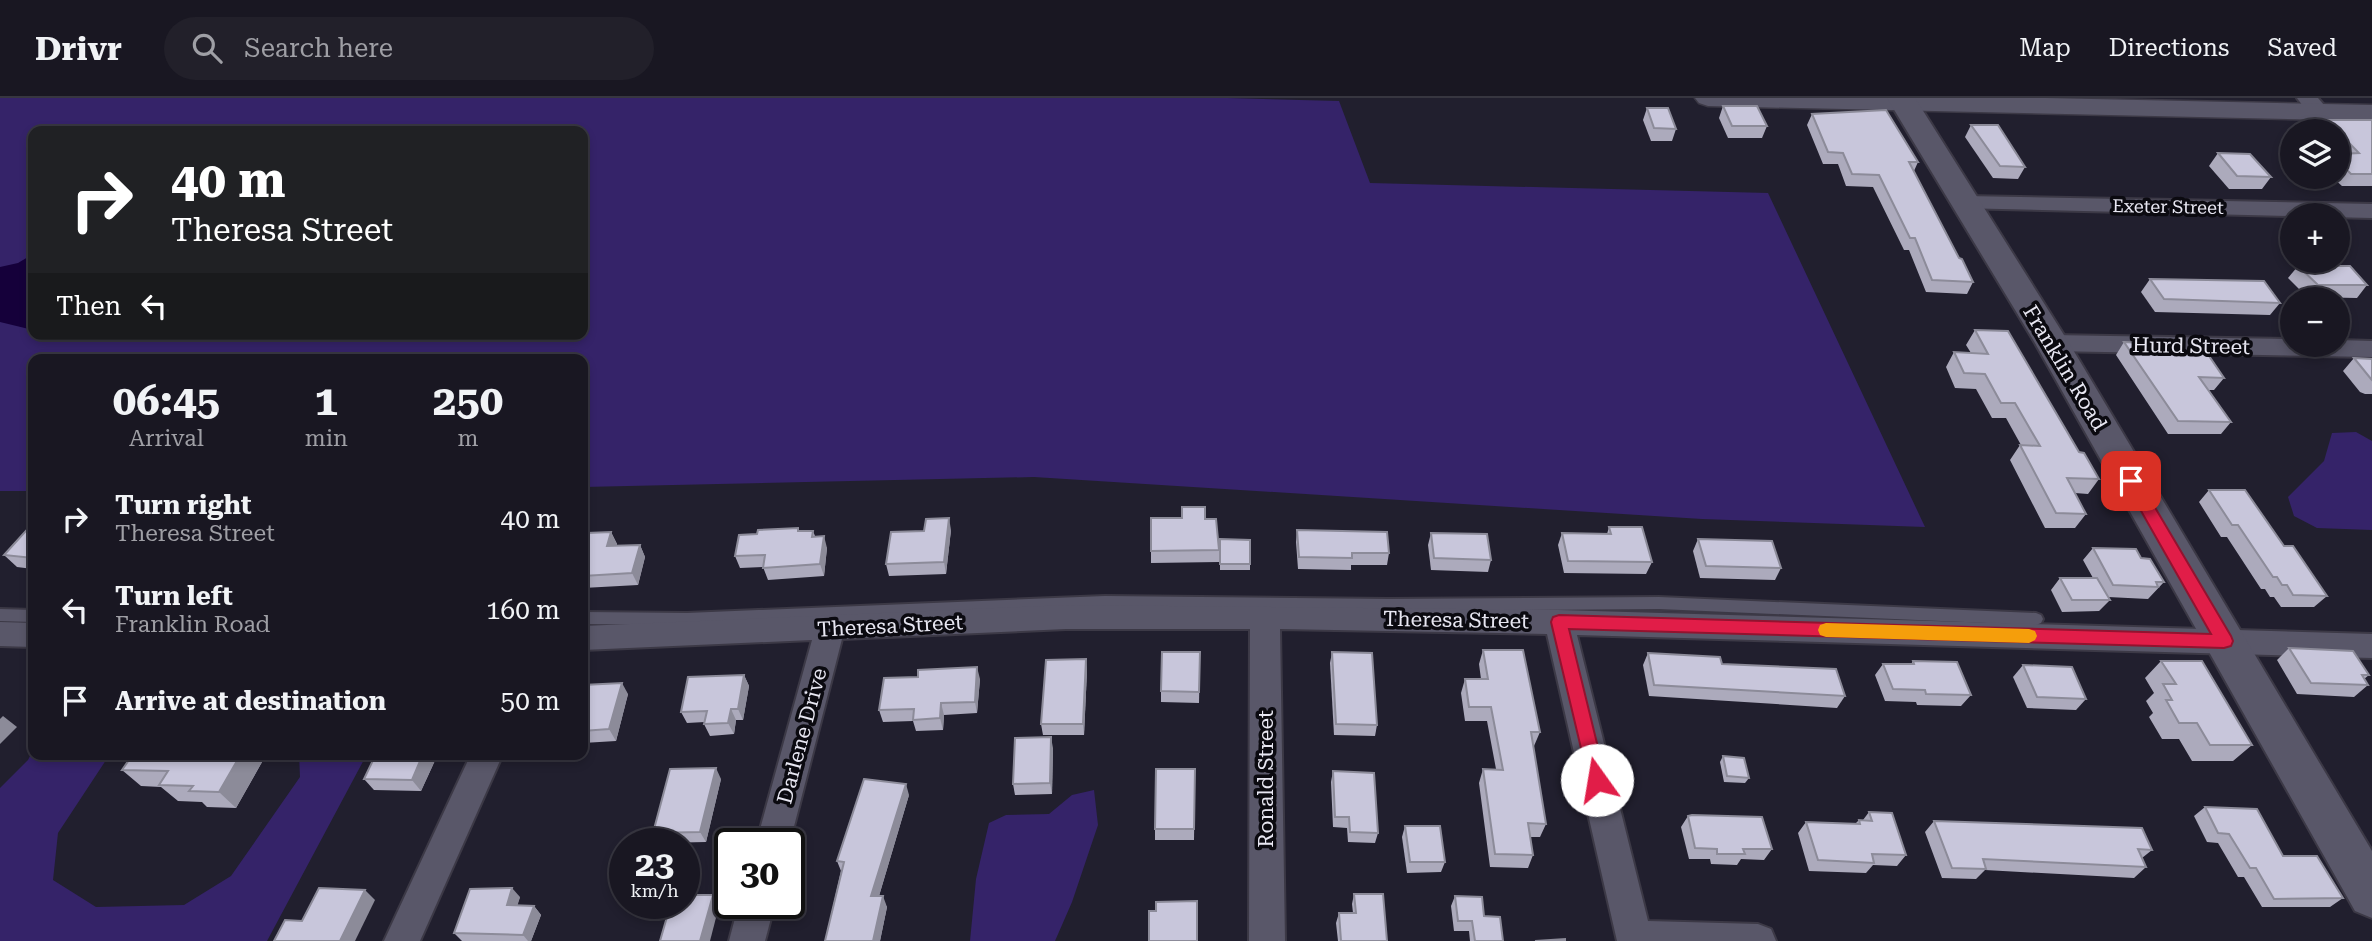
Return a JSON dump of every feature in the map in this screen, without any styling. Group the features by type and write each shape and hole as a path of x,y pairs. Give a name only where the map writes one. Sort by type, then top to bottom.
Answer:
{"main road":[{"name":"Franklin Road","path":"1902,100 2052,343 2372,895"}],"street":[{"path":"1708,98 2314,105 2372,113"},
{"name":"Exeter Street","path":"1965,203 2372,211"},
{"name":"Hurd Street","path":"2052,343 2372,349"},
{"name":"Theresa Street","path":"588,638 1066,617 1265,617 1559,622 2372,646"},
{"name":"Ronald Street","path":"1265,617 1267,941"},
{"path":"1559,622 1635,939 1758,941"},
{"name":"Darlene Drive","path":"777,828 830,629"},
{"path":"402,941 484,760"},
{"path":"747,941 753,919"}],"lane":[{"path":"588,618 687,618 1119,603 1659,603 2036,619"},
{"path":"8,632 28,619"}],"shaded area":[{"path":"0,98 1228,98 1339,101 1370,183 1768,193 1925,527 1702,519 1034,477 588,487 588,354 28,354 28,491 0,491"},
{"path":"28,257 28,329 0,322 0,267 18,263"},
{"path":"2356,432 2372,441 2372,530 2317,528 2294,516 2288,497 2324,461 2332,433"},
{"path":"28,760 106,760 58,833 53,880 96,907 184,905 231,876 300,777 299,760 364,760 267,941 0,941 0,788"},
{"path":"1094,790 1098,825 1072,902 1055,941 970,941 976,879 989,823 1006,815 1049,814 1072,795"}],"building":[{"path":"1723,106 1757,106 1767,126 1732,126"},
{"path":"1647,108 1668,108 1676,129 1654,128"},
{"path":"1886,110 1918,162 1909,162 1973,282 1932,280 1915,238 1910,238 1879,175 1852,174 1843,153 1828,152 1812,114"},
{"path":"2350,120 2372,120 2372,174 2350,173 2350,153 2359,153 2350,144"},
{"path":"1971,125 1998,125 2025,167 2000,166"},
{"path":"2218,153 2250,154 2271,177 2237,176"},
{"path":"2350,266 2367,285 2318,285 2305,273 2350,273"},
{"path":"2150,279 2264,281 2280,303 2164,299"},
{"path":"1975,330 2008,331 2079,452 2084,453 2099,479 2067,478 2086,514 2056,513 2020,445 2040,446 2015,403 2001,403 1985,374 1964,373 1954,352 1988,354"},
{"path":"2124,342 2141,343 2153,352 2207,353 2224,378 2199,377 2231,422 2178,421"},
{"path":"2354,358 2372,359 2372,380 2371,379"},
{"path":"2209,490 2245,490 2284,546 2293,546 2327,596 2293,595 2287,585 2282,585 2277,577 2273,577 2238,525 2232,525"},
{"path":"1182,507 1205,507 1205,519 1216,519 1219,550 1151,551 1151,518 1182,518"},
{"path":"949,518 944,562 886,564 891,532 924,531 926,519"},
{"path":"1609,527 1642,527 1652,562 1568,561 1562,533 1611,534"},
{"path":"798,528 798,531 813,531 812,537 824,536 820,564 763,568 765,555 735,556 739,535 757,534 758,530"},
{"path":"28,529 28,557 4,555"},
{"path":"1297,530 1387,532 1389,553 1352,553 1352,558 1299,557"},
{"path":"611,532 607,546 640,545 632,573 588,576 588,533"},
{"path":"1431,533 1487,534 1491,560 1434,558"},
{"path":"1220,539 1250,540 1250,564 1220,564"},
{"path":"1698,539 1772,541 1781,568 1706,566"},
{"path":"2093,548 2136,549 2141,558 2150,559 2164,582 2156,582 2158,587 2113,585"},
{"path":"2060,578 2097,578 2110,600 2072,600"},
{"path":"2289,648 2353,651 2369,675 2362,675 2368,685 2311,683"},
{"path":"1483,650 1523,650 1540,732 1531,732 1546,824 1528,823 1533,855 1495,854 1483,769 1503,770 1491,707 1469,707 1465,679 1488,679"},
{"path":"1162,652 1200,652 1199,692 1161,691"},
{"path":"1332,652 1372,653 1377,725 1336,724"},
{"path":"1648,653 1720,657 1722,664 1836,669 1845,696 1654,685"},
{"path":"1086,659 1083,724 1041,724 1046,660"},
{"path":"1913,661 1957,662 1971,695 1926,694 1925,690 1893,689 1883,664 1914,664"},
{"path":"2161,661 2202,661 2252,745 2210,745 2197,723 2179,723 2166,700 2172,700 2163,684 2176,684"},
{"path":"2023,665 2072,667 2086,699 2037,697"},
{"path":"977,667 975,702 941,703 940,718 913,720 914,709 879,710 884,678 918,677 918,670"},
{"path":"744,675 738,709 731,709 728,723 704,724 707,711 681,712 688,677"},
{"path":"622,683 609,729 588,731 588,685"},
{"path":"1051,737 1050,783 1013,784 1015,738"},
{"path":"1723,756 1744,758 1749,778 1727,776"},
{"path":"129,760 238,760 219,792 189,791 193,786 159,785 168,771 122,770"},
{"path":"373,760 420,760 412,780 364,779"},
{"path":"716,768 700,832 700,828 654,828 670,769"},
{"path":"1156,769 1195,769 1194,829 1155,829"},
{"path":"1333,771 1374,773 1378,833 1350,832 1349,817 1335,817"},
{"path":"864,779 906,784 871,896 883,896 873,941 825,941 844,862 837,861"},
{"path":"2205,807 2257,809 2283,856 2317,856 2343,898 2274,899 2256,868 2250,868 2229,834 2218,833"},
{"path":"1869,812 1892,813 1906,855 1872,854 1874,863 1818,860 1806,822 1860,824 1859,820 1872,821"},
{"path":"1688,816 1762,817 1772,849 1743,849 1745,854 1717,854 1717,849 1695,848"},
{"path":"1934,821 2142,828 2152,850 2138,849 2146,867 1983,859 1986,869 1952,868"},
{"path":"1405,826 1440,826 1445,862 1410,862"},
{"path":"319,888 365,890 340,941 274,941 285,920 302,921"},
{"path":"512,888 507,905 534,906 523,935 454,933 470,889"},
{"path":"1354,894 1383,894 1387,941 1341,941 1339,913 1356,913"},
{"path":"700,895 713,895 700,941 660,941 666,919 700,919"},
{"path":"1455,896 1482,897 1484,916 1500,917 1503,941 1475,941 1472,921 1458,921"},
{"path":"1197,901 1197,941 1149,941 1149,911 1156,911 1156,902"}],"slow traffic":[{"path":"1826,630 2029,636"}],"route":[{"path":"1597,780 1559,622 2224,641 2131,481"}]}
